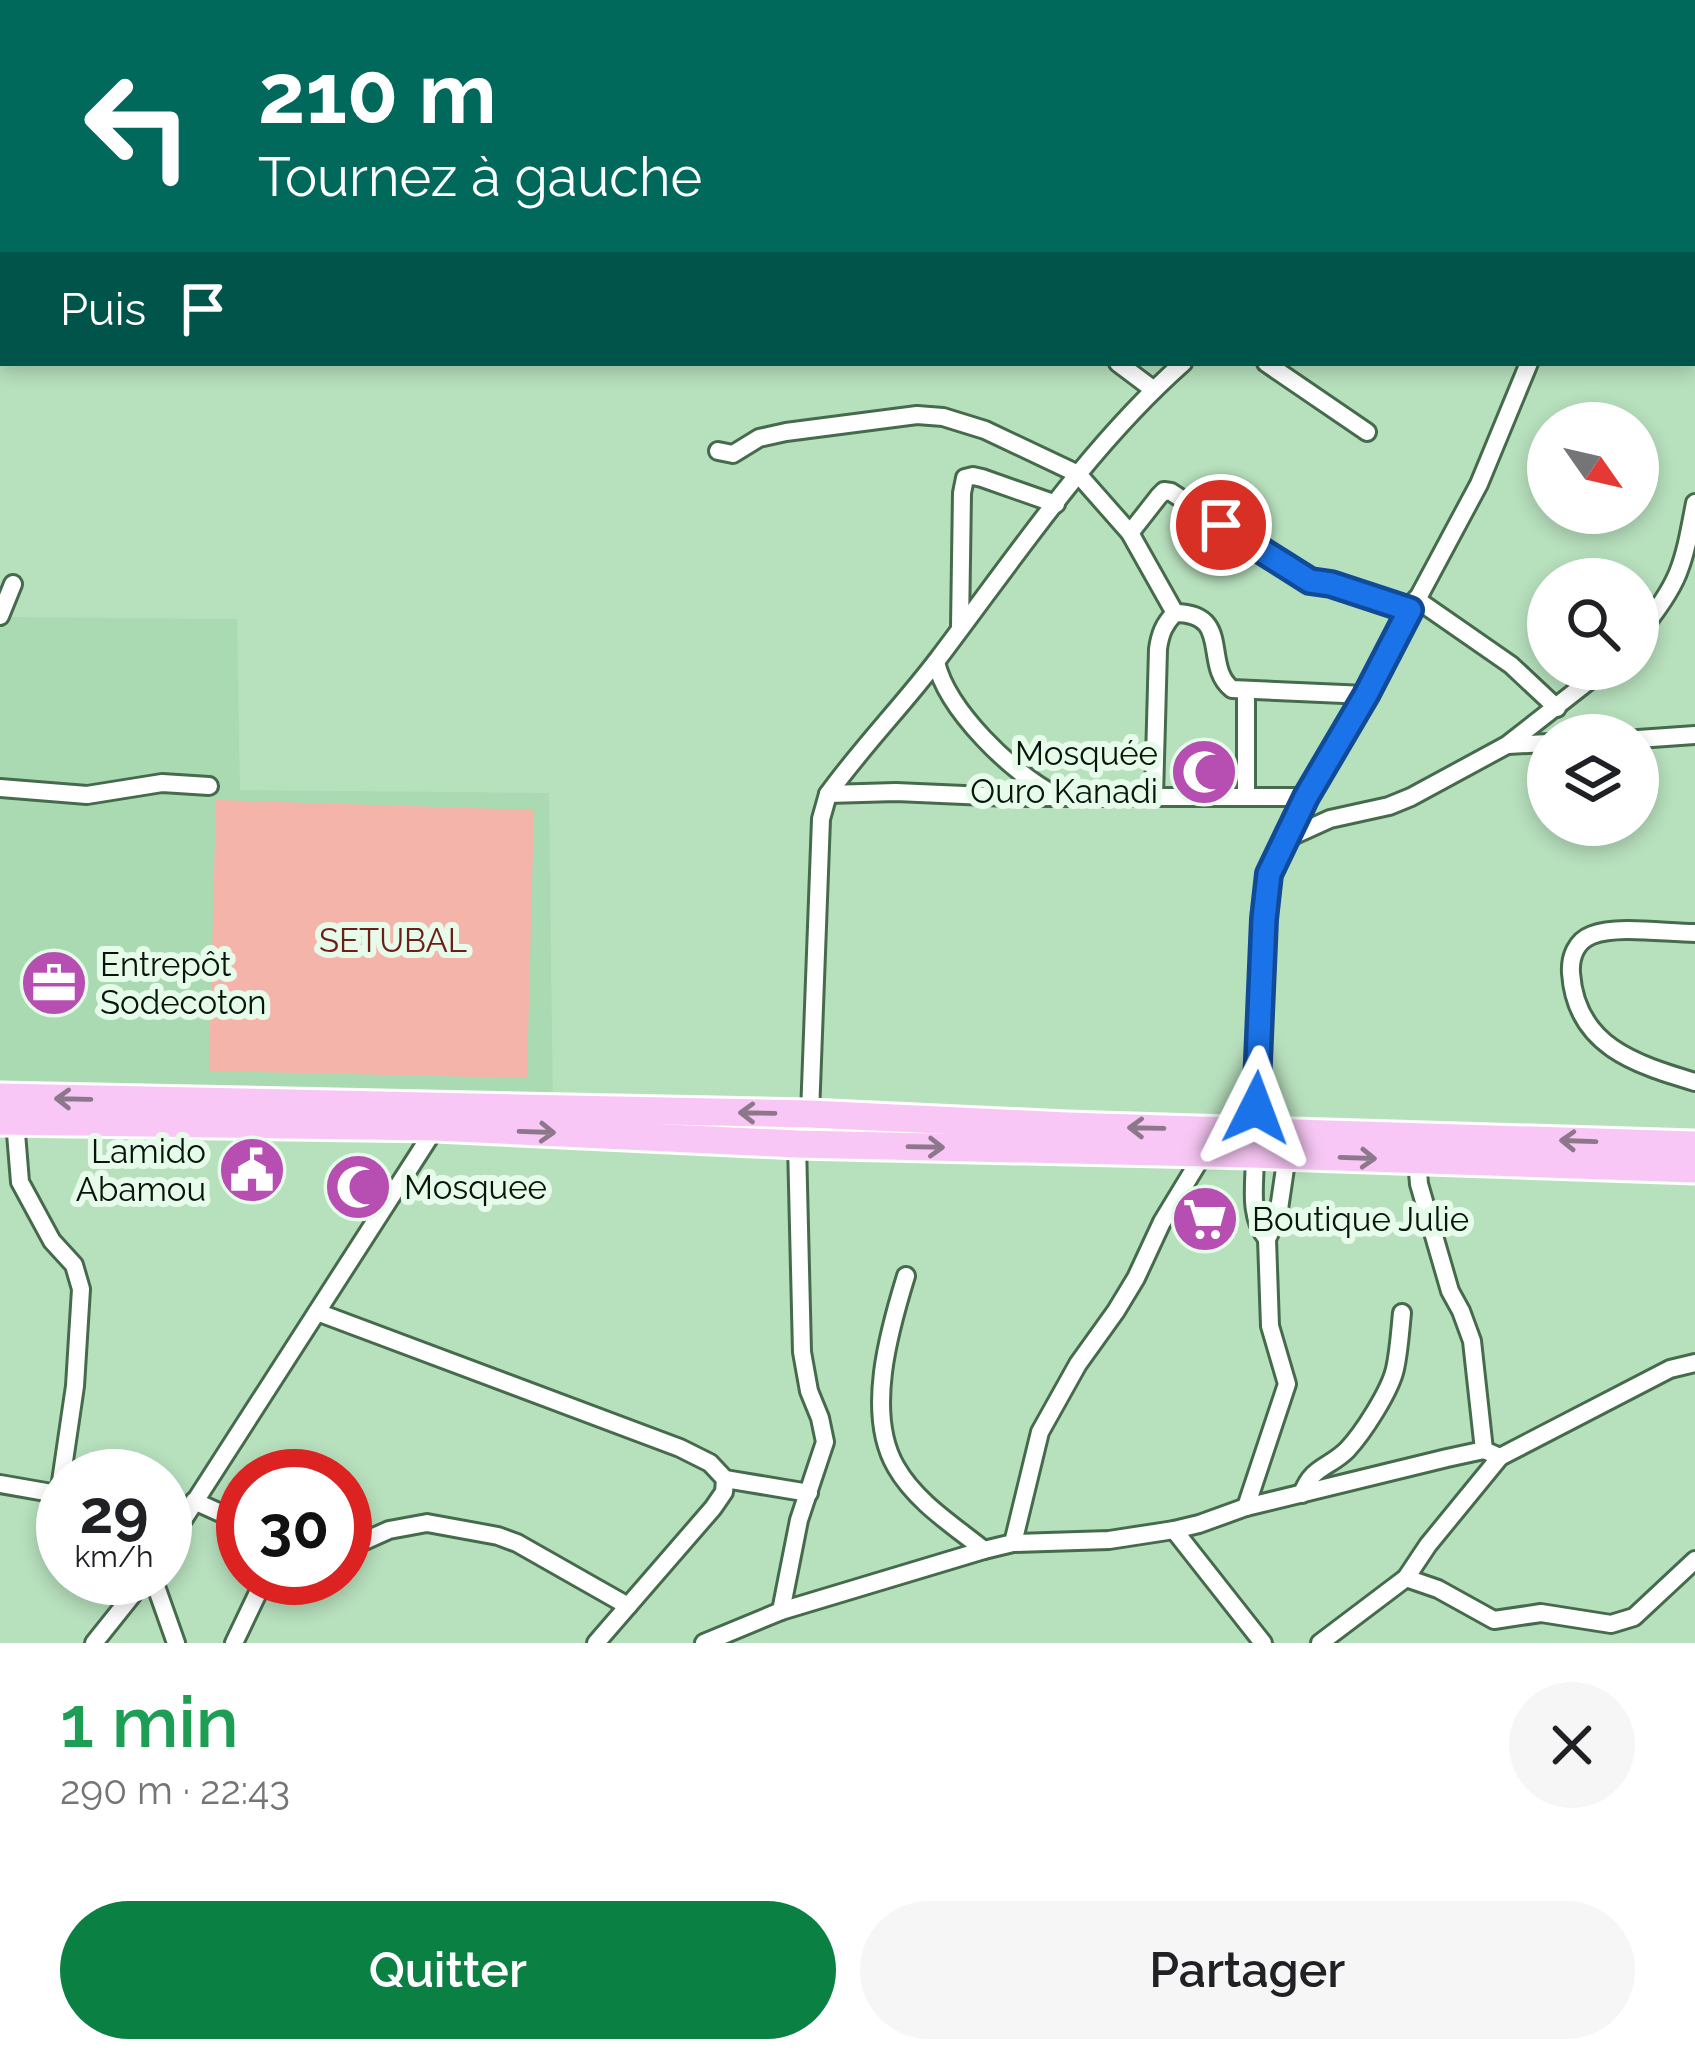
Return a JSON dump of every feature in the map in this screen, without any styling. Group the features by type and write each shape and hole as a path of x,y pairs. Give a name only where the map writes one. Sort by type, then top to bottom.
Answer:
{"main road":[{"path":"5,1113 810,1114 1067,1126 1252,1146 1695,1145"},
{"path":"5,1113 797,1144 1204,1153 1252,1146 1287,1155 1695,1169"}],"street":[{"path":"1122,366 1154,389"},
{"path":"1271,366 1367,432"},
{"path":"1283,374 1295,366"},
{"path":"1267,1239 1254,1210 1252,1146 1269,874 1306,797 1479,484 1525,366"},
{"path":"810,1114 821,820 828,794 936,662 1078,474 1176,367"},
{"path":"718,451 733,454 759,438 786,432 917,415 943,417 985,430 1078,474 1130,533 1175,613"},
{"path":"961,628 965,478 982,478 1056,504"},
{"path":"1130,533 1159,496 1171,492 1301,577 1413,605 1511,665 1557,708"},
{"path":"1659,608 1687,554 1695,503"},
{"path":"0,616 14,584"},
{"path":"1154,796 1158,649 1166,622 1175,613 1190,613 1210,629 1219,674 1232,689 1366,695"},
{"path":"936,662 952,699 1008,764 1055,796"},
{"path":"1246,689 1246,797"},
{"path":"1288,838 1330,819 1389,806 1507,745 1579,690"},
{"path":"1659,738 1695,735"},
{"path":"1507,745 1527,744"},
{"path":"0,788 87,795 161,783 209,786"},
{"path":"828,794 1306,797"},
{"path":"1695,932 1605,931 1586,936 1574,949 1570,969 1582,1015 1599,1039 1620,1056 1695,1082"},
{"path":"5,1113 20,1183 52,1241 74,1265 81,1289 67,1449"},
{"path":"216,1511 194,1501 436,1127"},
{"path":"782,1611 799,1520 825,1442 802,1352 797,1144"},
{"path":"1013,1544 1040,1432 1078,1364 1136,1279 1162,1222 1204,1153"},
{"path":"1246,1507 1287,1384 1270,1326 1267,1239 1278,1216 1287,1155"},
{"path":"1320,1643 1406,1578 1492,1453 1472,1341 1450,1291 1417,1160"},
{"path":"907,1276 885,1355 881,1409 889,1452 915,1492 984,1550"},
{"path":"317,1312 680,1448 710,1463 725,1479 809,1493"},
{"path":"1302,1494 1316,1470 1352,1444 1387,1388 1394,1374 1402,1313"},
{"path":"704,1643 782,1611 984,1550 1174,1530 1246,1507 1492,1453 1654,1376 1695,1363"},
{"path":"596,1643 713,1508 724,1492 725,1479"},
{"path":"0,1484 36,1490"},
{"path":"372,1537 416,1523 498,1536 628,1606"},
{"path":"1174,1530 1263,1643"},
{"path":"1406,1578 1438,1589 1494,1621 1541,1612 1611,1624 1634,1617 1695,1560"},
{"path":"94,1643 127,1605"},
{"path":"161,1605 176,1643"},
{"path":"234,1643 252,1605"}],"shaded area":[{"path":"0,617 237,619 240,790 549,793 553,1115 0,1105"}],"green space":[{"name":"SETUBAL","path":"216,800 534,810 527,1078 209,1071"}],"place":[{"name":"Mosquée Ouro Kanadi","path":"1204,772"},
{"name":"Entrepôt Sodecoton","path":"54,983"},
{"name":"Lamido Abamou","path":"252,1170"},
{"name":"Mosquee","path":"358,1187"},
{"name":"Boutique Julie","path":"1205,1219"}],"route":[{"path":"1221,525 1310,581 1410,610 1306,797 1269,874 1256,1108"}]}
